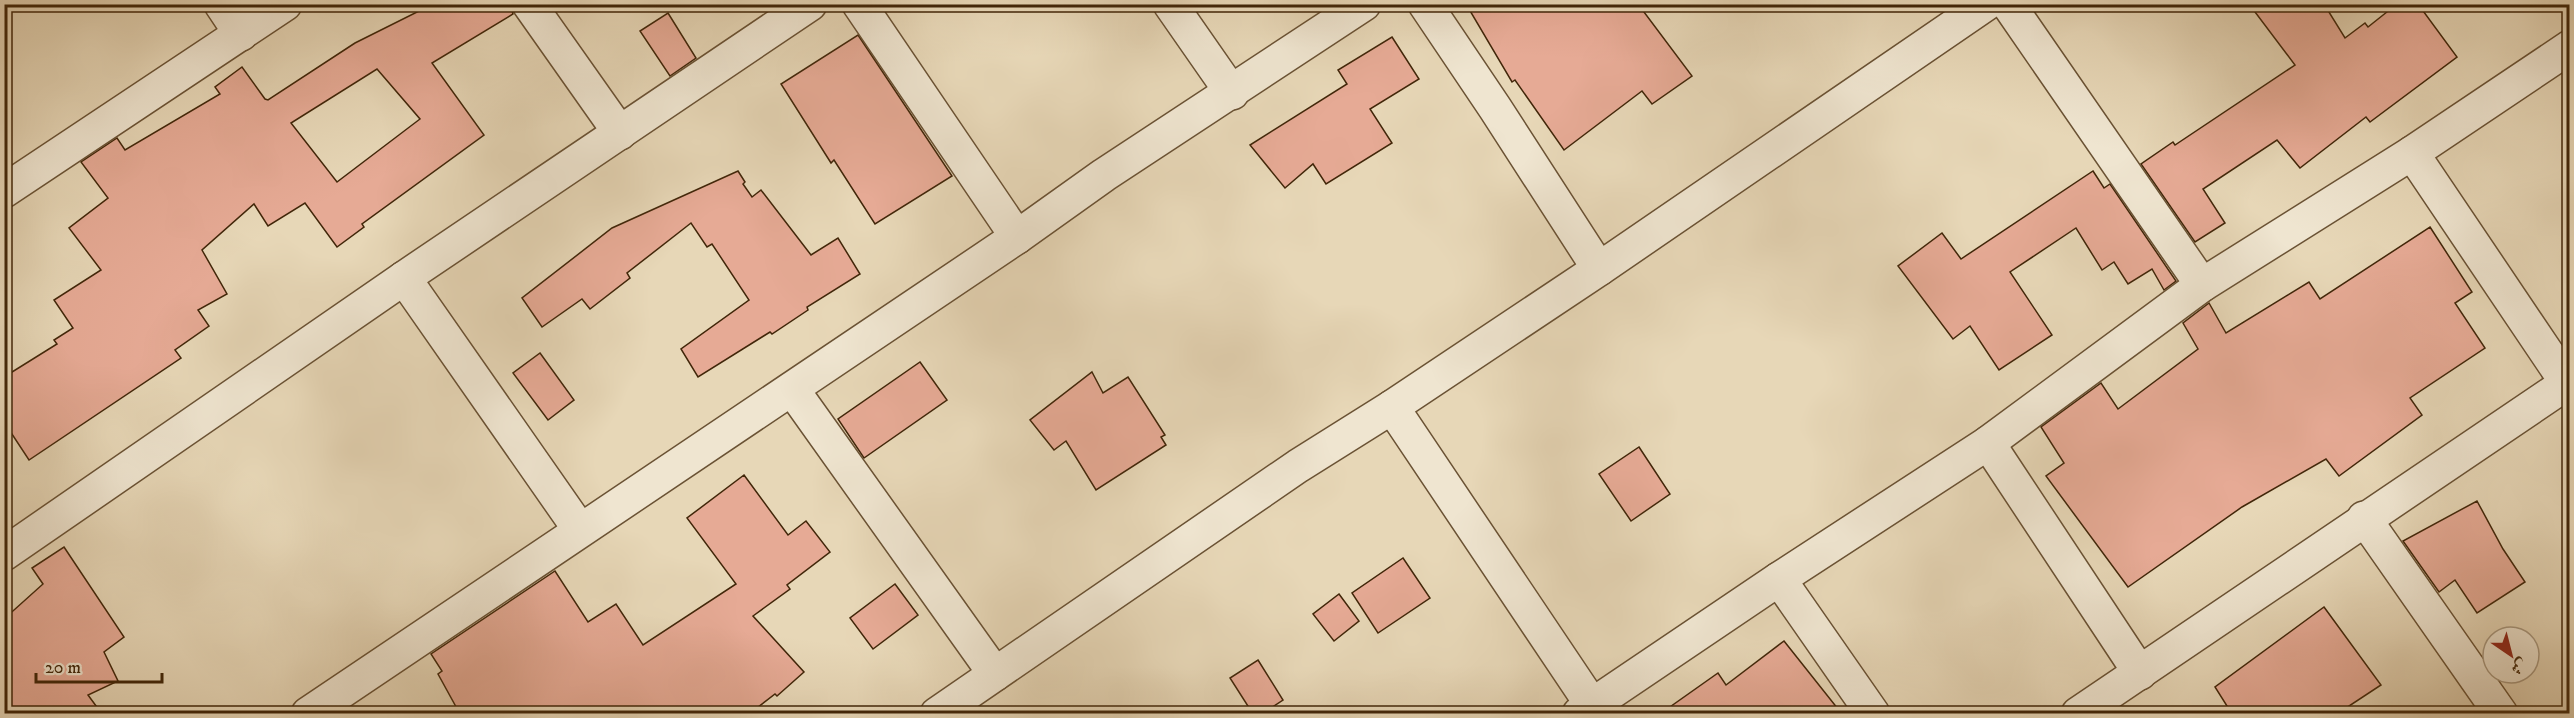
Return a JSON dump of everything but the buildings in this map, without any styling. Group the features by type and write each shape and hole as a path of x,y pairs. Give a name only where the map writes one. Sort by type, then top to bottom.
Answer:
{"street":[{"path":"221,4 241,34"},
{"path":"4,191 285,4"},
{"path":"529,4 620,133"},
{"path":"4,554 404,278 810,4"},
{"path":"859,4 1017,237"},
{"path":"1170,4 1232,93"},
{"path":"308,714 1017,237 1104,175 1232,93 1364,4"},
{"path":"1425,4 1599,269"},
{"path":"938,714 1298,466 1392,407 1599,269 1986,4"},
{"path":"2008,4 2202,285"},
{"path":"1392,407 1586,709 1779,579 1988,443 2202,285 2412,153 2570,47"},
{"path":"2078,714 2364,518 2568,382 2412,153"},
{"path":"404,278 580,530"},
{"path":"792,389 995,674"},
{"path":"1988,443 2140,673"},
{"path":"2364,518 2501,714"},
{"path":"1779,579 1873,714"}]}
